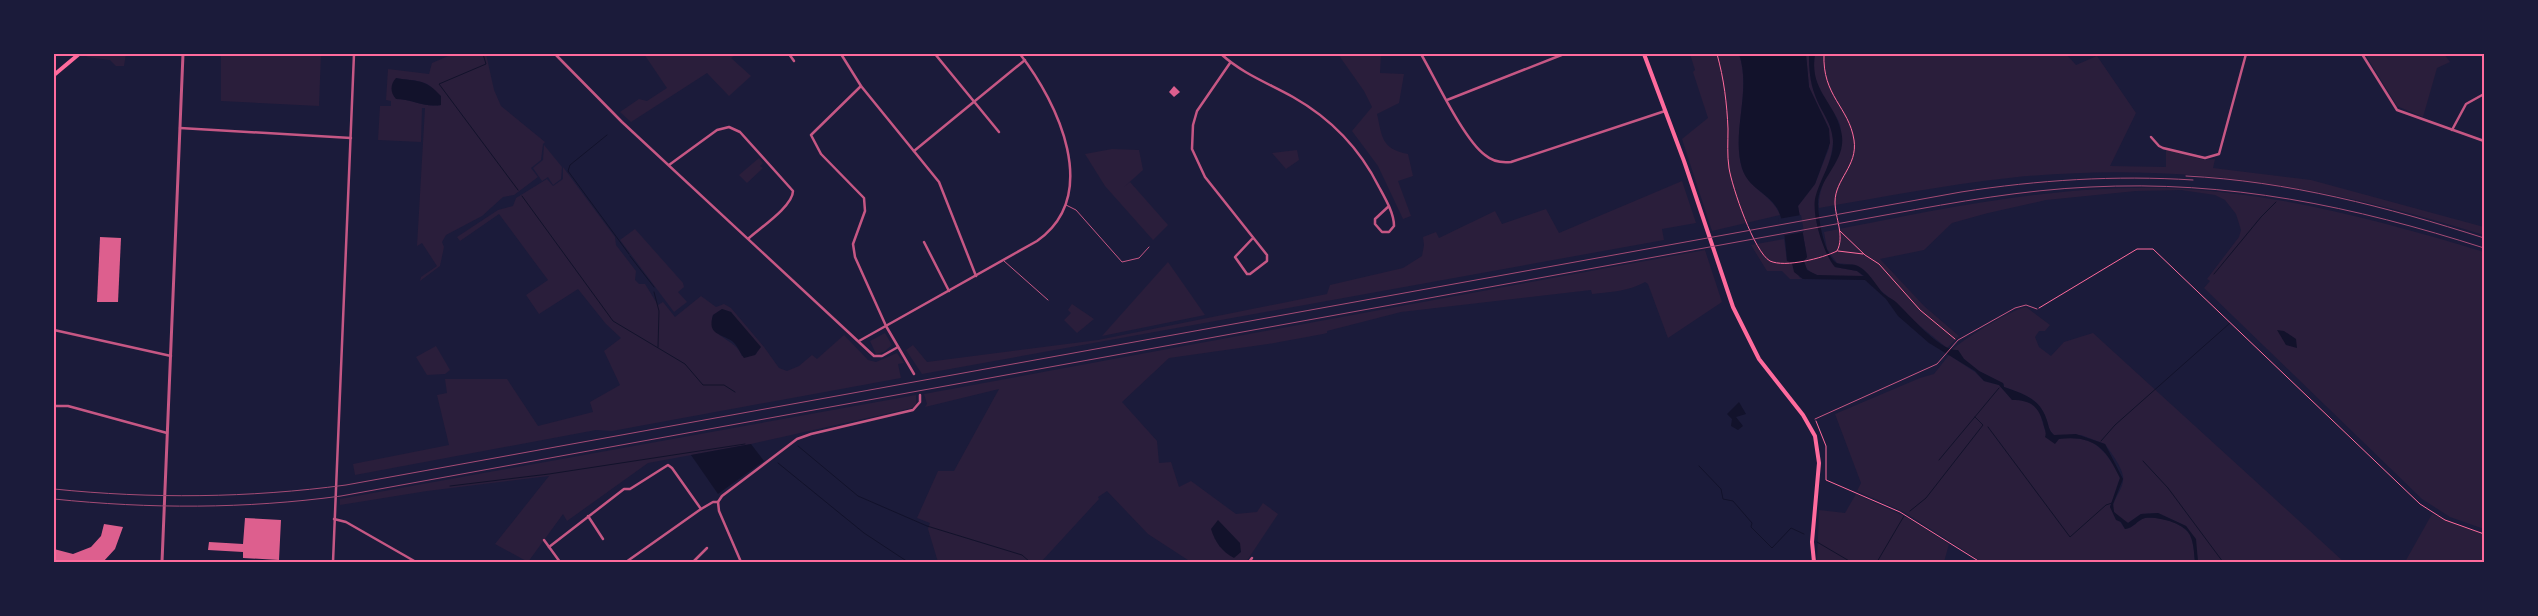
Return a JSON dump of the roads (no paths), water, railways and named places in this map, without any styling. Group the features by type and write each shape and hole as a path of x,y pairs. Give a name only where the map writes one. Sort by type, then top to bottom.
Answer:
{"main road":[{"path":"54,75 77,54"},
{"path":"1644,54 1706,225 1726,290 1743,330 1759,360 1803,414 1815,436 1819,463 1812,542 1814,562"}],"street":[{"path":"162,562 183,54"},
{"path":"333,562 354,54"},
{"path":"555,54 618,118 877,357 898,347"},
{"path":"788,54 794,61"},
{"path":"841,54 861,86 939,182 976,276"},
{"path":"935,54 999,132"},
{"path":"859,341 1044,237 1057,223 1066,205 1071,176 1066,145 1052,106 1035,74 1020,54"},
{"path":"1221,54 1258,80 1303,103 1336,128 1362,159 1389,206 1394,226 1388,232 1382,232 1375,224 1375,219 1389,206"},
{"path":"1421,54 1447,100 1479,150 1486,156 1505,162 1666,111"},
{"path":"1447,100 1564,54"},
{"path":"2151,137 2158,146 2163,148 2205,158 2219,154 2246,54"},
{"path":"2362,54 2397,110 2484,141"},
{"path":"914,151 1025,60"},
{"path":"1230,62 1197,112 1192,125 1192,150 1205,177 1268,258 1267,262 1250,274 1247,274 1235,257 1252,239"},
{"path":"861,86 811,135 821,154 864,198 865,211 853,244 855,257 886,326 914,374"},
{"path":"2452,130 2464,106 2472,99 2484,94"},
{"path":"668,165 717,130 729,127 740,132 793,191 793,196 788,204 748,239"},
{"path":"180,128 352,138"},
{"path":"924,242 949,291"},
{"path":"54,330 171,356"},
{"path":"741,562 719,510 718,502 722,496 797,439 913,410 920,402 920,395"},
{"path":"54,406 68,406 167,433"},
{"path":"549,547 582,524 588,516 624,489 630,489 668,465 701,509"},
{"path":"626,562 701,509 713,502 718,502"},
{"path":"588,516 603,539"},
{"path":"334,519 346,522 416,562"},
{"path":"544,540 560,562"},
{"path":"694,562 707,548"},
{"path":"1249,562 1252,558"}],"lane":[{"path":"1066,205 1076,210 1122,262 1139,258 1149,247"},
{"path":"1003,261 1048,300"},
{"path":"1814,419 1932,367 1946,355 1957,341 2020,306 2037,309"}],"waterway":[{"path":"483,54 486,64 439,84 518,190"},
{"path":"607,135 570,165 568,171 629,254"},
{"path":"522,196 613,321 685,364 703,385 724,385 735,392"},
{"path":"2214,274 2261,217 2276,202"},
{"path":"630,256 654,287"},
{"path":"654,292 659,311 658,347"},
{"path":"2101,441 2115,425 2230,323"},
{"path":"1939,460 1999,388"},
{"path":"1910,511 1926,498 1983,425 1975,417"},
{"path":"1988,427 2070,537 2106,505 2112,503"},
{"path":"450,486 549,474 745,444"},
{"path":"798,446 858,496 927,526 1022,555 1030,562"},
{"path":"2143,461 2168,488 2223,562"},
{"path":"778,463 864,533 908,562"},
{"path":"1699,466 1721,489 1723,499 1733,501 1752,523 1751,527 1772,548 1791,528 1804,534"},
{"path":"1877,562 1904,516"},
{"path":"1817,542 1851,562"}],"railway":[{"path":"2186,176 2262,183 2337,197 2411,216 2484,238"},
{"path":"54,489 163,496 200,496 273,493 346,485 1961,192 2019,184 2106,178 2193,180"},
{"path":"54,499 126,505 198,506 269,503 341,496 1916,210 1990,197 2040,191 2090,187 2141,186 2241,192 2338,208 2435,233 2484,248"}]}
